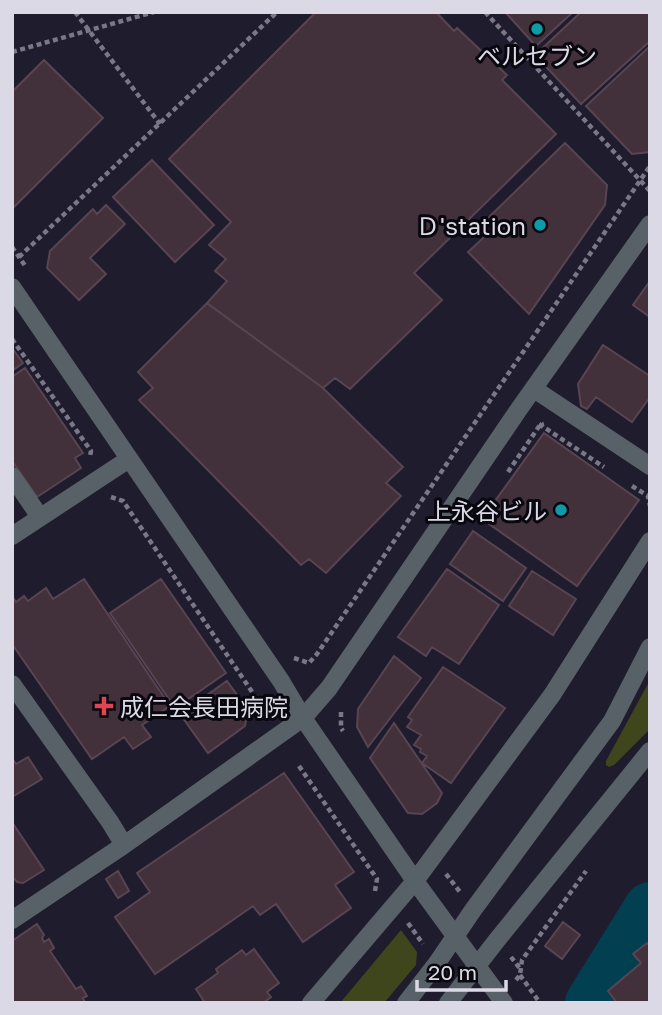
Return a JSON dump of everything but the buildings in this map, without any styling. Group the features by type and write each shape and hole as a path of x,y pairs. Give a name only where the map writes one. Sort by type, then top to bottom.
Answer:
{"street":[{"path":"12,920 124,845 303,718 329,688 650,224"},
{"path":"12,287 415,881 504,1003"},
{"path":"534,389 650,466"},
{"path":"12,536 129,459"},
{"path":"12,476 40,517"},
{"path":"311,1003 415,881 552,695 650,541"},
{"path":"406,1003 612,721 650,647"},
{"path":"12,684 124,845"},
{"path":"448,1003 650,751"}],"path":[{"path":"75,12 160,124"},
{"path":"12,52 154,12"},
{"path":"19,257 277,12"},
{"path":"485,12 650,191"},
{"path":"292,657 309,663 317,654 650,166"},
{"path":"12,247 27,269"},
{"path":"12,339 91,451 89,462 110,497 123,500 265,711 263,719"},
{"path":"502,481 540,425 547,423 557,405"},
{"path":"540,425 605,468"},
{"path":"626,482 648,496 650,506"},
{"path":"348,702 340,713 341,728 349,740"},
{"path":"299,766 437,963"},
{"path":"540,1003 520,975 522,960 592,864"},
{"path":"374,895 377,879"}],"green space":[{"path":"650,680 650,729 609,767 606,761"},
{"path":"401,930 417,952 416,965 384,1003 340,1003"}],"waterway":[{"path":"591,1003 650,908"}],"place":[{"name":"ベルセブン","path":"537,29"},
{"name":"Ｄ'station","path":"540,225"},
{"name":"上永谷ビル","path":"561,510"},
{"name":"成仁会長田病院","path":"104,706"}]}
